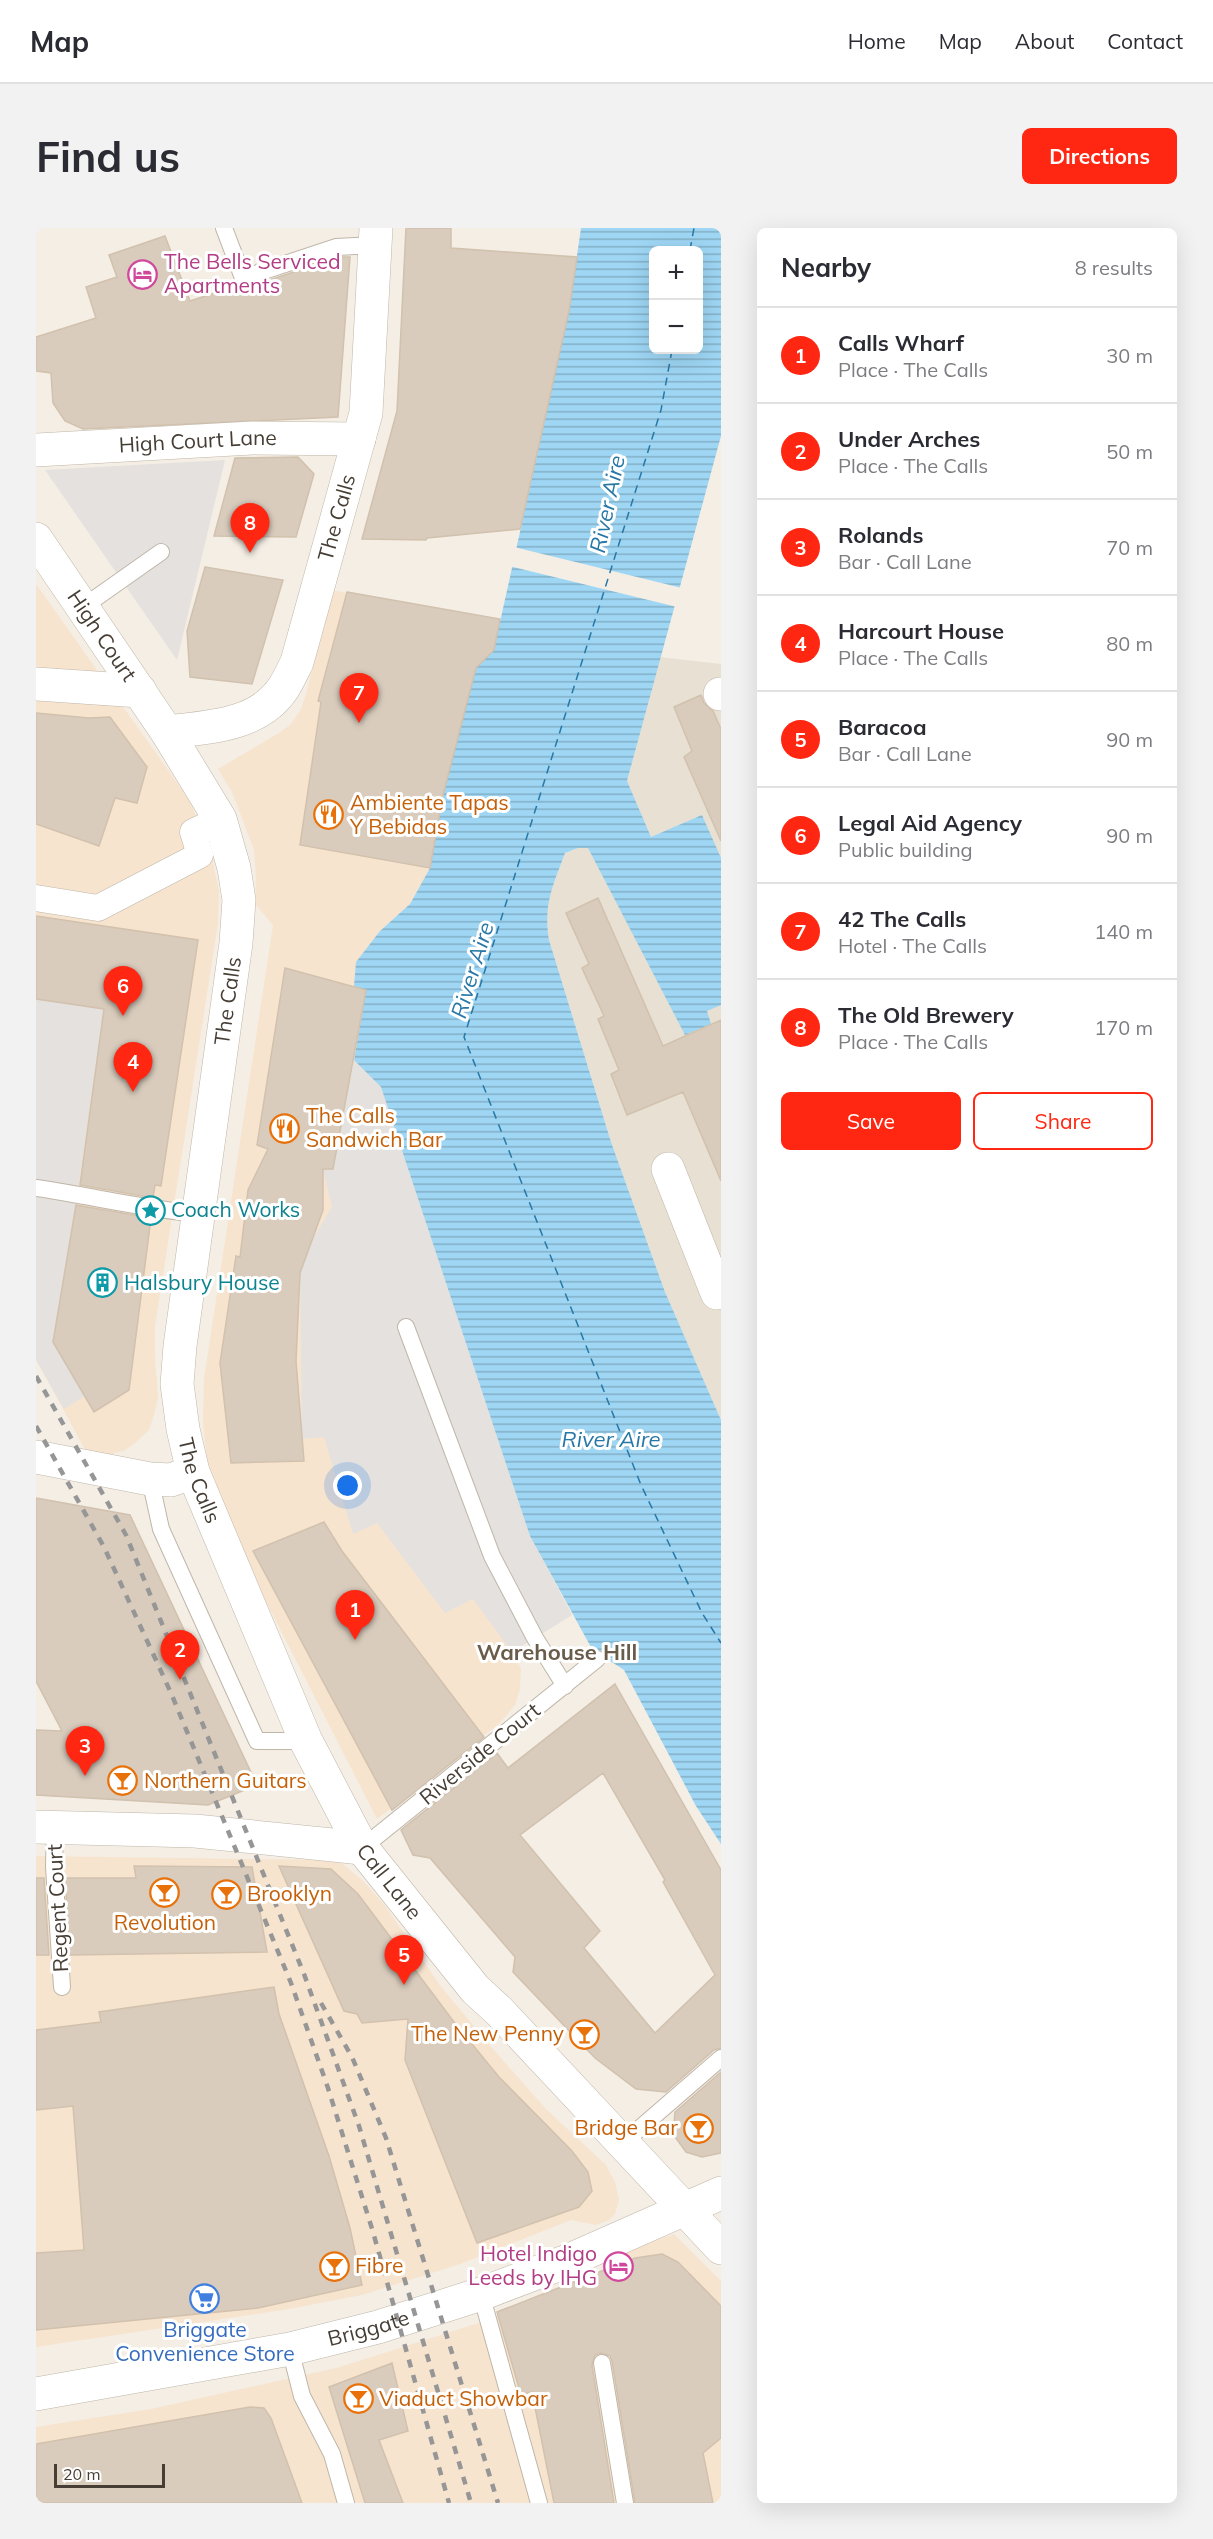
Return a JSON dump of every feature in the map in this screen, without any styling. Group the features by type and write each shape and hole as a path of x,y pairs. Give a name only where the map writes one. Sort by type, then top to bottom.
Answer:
{"street":[{"name":"The Calls","path":"363,1848 306,1741 193,1472 183,1429 177,1384 180,1346 236,943 238,900 234,868 220,819 167,732 218,726 244,719 267,707 284,688 297,662 366,413 375,237"},
{"name":"High Court Lane","path":"39,446 252,438 359,439"},
{"name":"High Court","path":"36,538 167,732"},
{"path":"36,684 140,691"},
{"path":"36,898 98,908 201,855 193,832 220,819"},
{"path":"668,1169 717,1293 721,1292"},
{"path":"36,1457 150,1479 171,1480 193,1472"},
{"name":"Call Lane","path":"45,1828 195,1831 363,1848 475,1989 624,2142 721,2248"},
{"name":"Briggate","path":"36,2394 290,2349 347,2336 481,2294 565,2262 721,2193"}],"lane":[{"path":"224,228 243,278 375,237"},
{"path":"83,607 161,552"},
{"path":"36,1188 102,1198 150,1210 199,1214"},
{"path":"406,1327 492,1556 535,1638 565,1686"},
{"path":"150,1479 161,1529 257,1741 306,1741"},
{"name":"Riverside Court","path":"363,1848 597,1659"},
{"name":"Regent Court","path":"45,1828 54,1868 62,1988"},
{"path":"624,2142 721,2058"},
{"path":"481,2294 539,2503"},
{"path":"290,2349 302,2396 332,2454 346,2503"},
{"path":"602,2363 625,2503"}],"shaded area":[{"path":"225,460 177,660 45,470"},
{"path":"36,584 190,801 211,853 219,891 218,924 155,1326 158,1397 154,1415 149,1430 124,1451 90,1459 36,1359"},
{"path":"331,590 500,619 430,868 410,904 380,931 366,990 354,1060 381,1086 530,1536 572,1615 512,1652 521,1669 520,1689 515,1705 500,1723 377,1819 237,1545 207,1462 203,1422 204,1379 273,925 255,904 254,850 232,792 218,769 279,733 290,725 300,711"},
{"path":"660,657 721,664 721,1420 665,1292 611,1142 549,940 545,919 548,899 565,853 578,848 627,781"},
{"path":"36,999 104,1009 53,1342 85,1396 64,1409 36,1360"},
{"path":"354,1060 381,1086 530,1536 572,1615 512,1652 473,1599 445,1613 377,1523 353,1534 324,1437 302,1439 300,1260 332,1207 323,1169 333,1169"},
{"path":"36,1856 338,1860 363,1881 383,1903 442,1988 493,2049 546,2109 606,2165 615,2182 619,2200 615,2214 609,2220 596,2225 571,2220 460,2264 362,2295 289,2309 36,2347"},
{"path":"674,2234 721,2281 721,2503 36,2503 36,2427 151,2409 336,2368 494,2318 610,2272 619,2253"}],"water":[{"name":"River Aire","path":"581,228 721,228 721,436 627,781 651,837 702,815 721,858 721,1005 707,1011 711,1024 685,1035 588,848 578,848 565,853 550,895 547,927 611,1142 665,1292 721,1420 721,1844 696,1806 624,1670 592,1649 530,1536 381,1087 354,1060 366,991 354,986 356,962 380,931 410,904 430,868 443,795 476,668 494,649 569,311"}],"pier":[{"path":"514,547 682,588 677,607 509,566"}],"building":[{"path":"406,228 451,228 451,248 577,257 569,311 520,529 427,538 426,540 362,539 397,411"},
{"path":"165,236 190,301 236,286 246,288 338,257 350,257 338,417 83,429 65,421 53,403 51,373 36,371 36,337 96,318 86,287 117,277 109,255"},
{"path":"298,457 314,474 296,537 214,536 235,458"},
{"path":"205,567 283,580 252,684 190,677 187,631"},
{"path":"347,592 500,619 494,650 476,668 443,795 430,868 300,845 321,702 318,701"},
{"path":"701,695 704,703 713,711 721,729 721,841 684,757 692,751 674,707"},
{"path":"36,713 89,718 110,717 147,767 137,803 115,798 99,846 36,824"},
{"path":"598,898 663,1046 721,1020 721,1181 683,1092 627,1115 611,1074 619,1070 598,1019 604,1016 582,968 589,964 566,913"},
{"path":"36,916 198,940 161,1186 155,1185 153,1198 80,1185 104,1009 36,999"},
{"path":"285,968 366,990 333,1169 323,1169 323,1210 300,1273 296,1361 304,1461 231,1463 220,1363 236,1256 240,1257 248,1190 268,1149 257,1145"},
{"name":"Halsbury House","path":"76,1205 151,1218 129,1390 94,1412 53,1342"},
{"path":"36,1498 130,1515 257,1785 208,1805 36,1795 36,1730 62,1731 36,1681"},
{"path":"324,1522 342,1551 484,1737 392,1810 253,1551"},
{"path":"615,1684 721,1870 721,2048 714,2050 666,2092 636,2089 595,2058 513,1972 515,1957 430,1858 413,1855 401,1830 497,1753 508,1768","holes":["603,1773 665,1880 663,1882 715,1975 655,2033 584,1948 600,1931 520,1835"]},
{"path":"134,1866 252,1867 267,1952 70,1955 65,1878 136,1878"},
{"path":"279,1866 331,1869 358,1894 454,2022 499,2077 572,2151 588,2172 592,2191 579,2207 477,2243 405,2060 408,2019 362,2023 357,2014 344,2011"},
{"path":"36,1878 44,1878 49,1955 36,1955"},
{"path":"274,1987 279,2014 329,2156 350,2228 362,2285 258,2308 36,2330 36,2253 84,2250 73,2106 36,2110 36,2030 101,2022 99,2012"},
{"path":"721,2072 721,2153 702,2157 686,2152 673,2134 675,2112"},
{"path":"662,2254 678,2262 721,2306 721,2438 703,2453 713,2503 635,2503 612,2361 610,2356 601,2353 595,2355 592,2365 614,2503 554,2503 532,2392 521,2395 497,2312 635,2258"},
{"path":"392,2363 408,2431 379,2440 403,2503 365,2503 329,2387"},
{"path":"250,2407 264,2408 271,2418 302,2503 36,2503 36,2444"}],"ferry route":[{"path":"691,246 694,228"},
{"path":"671,354 661,410 464,1037 641,1485 702,1613 721,1643"}],"railway":[{"path":"36,1376 126,1535 304,1974 359,2126 471,2503"},
{"path":"36,1426 104,1547 171,1693 291,1983 328,2088 373,2232 449,2503"},
{"path":"321,2003 352,2057 386,2138 498,2503"}],"place":[{"name":"The Bells Serviced Apartments","path":"143,274"},
{"name":"The Old Brewery","path":"250,553"},
{"name":"42 The Calls","path":"359,723"},
{"name":"Ambiente Tapas Y Bebidas","path":"329,815"},
{"name":"Legal Aid Agency","path":"123,1016"},
{"name":"Harcourt House","path":"133,1092"},
{"name":"The Calls Sandwich Bar","path":"285,1128"},
{"name":"Coach Works","path":"150,1210"},
{"name":"Halsbury House","path":"103,1283"},
{"name":"Calls Wharf","path":"355,1640"},
{"name":"Under Arches","path":"180,1680"},
{"name":"Rolands","path":"85,1776"},
{"name":"Northern Guitars","path":"123,1781"},
{"name":"Revolution","path":"165,1892"},
{"name":"Brooklyn","path":"226,1894"},
{"name":"Baracoa","path":"404,1985"},
{"name":"The New Penny","path":"585,2034"},
{"name":"Bridge Bar","path":"699,2128"},
{"name":"Fibre","path":"334,2266"},
{"name":"Hotel Indigo Leeds by IHG","path":"618,2266"},
{"name":"Briggate Convenience Store","path":"205,2299"},
{"name":"Viaduct Showbar","path":"358,2399"}],"district":[{"name":"Warehouse Hill","path":"557,1652"}]}
